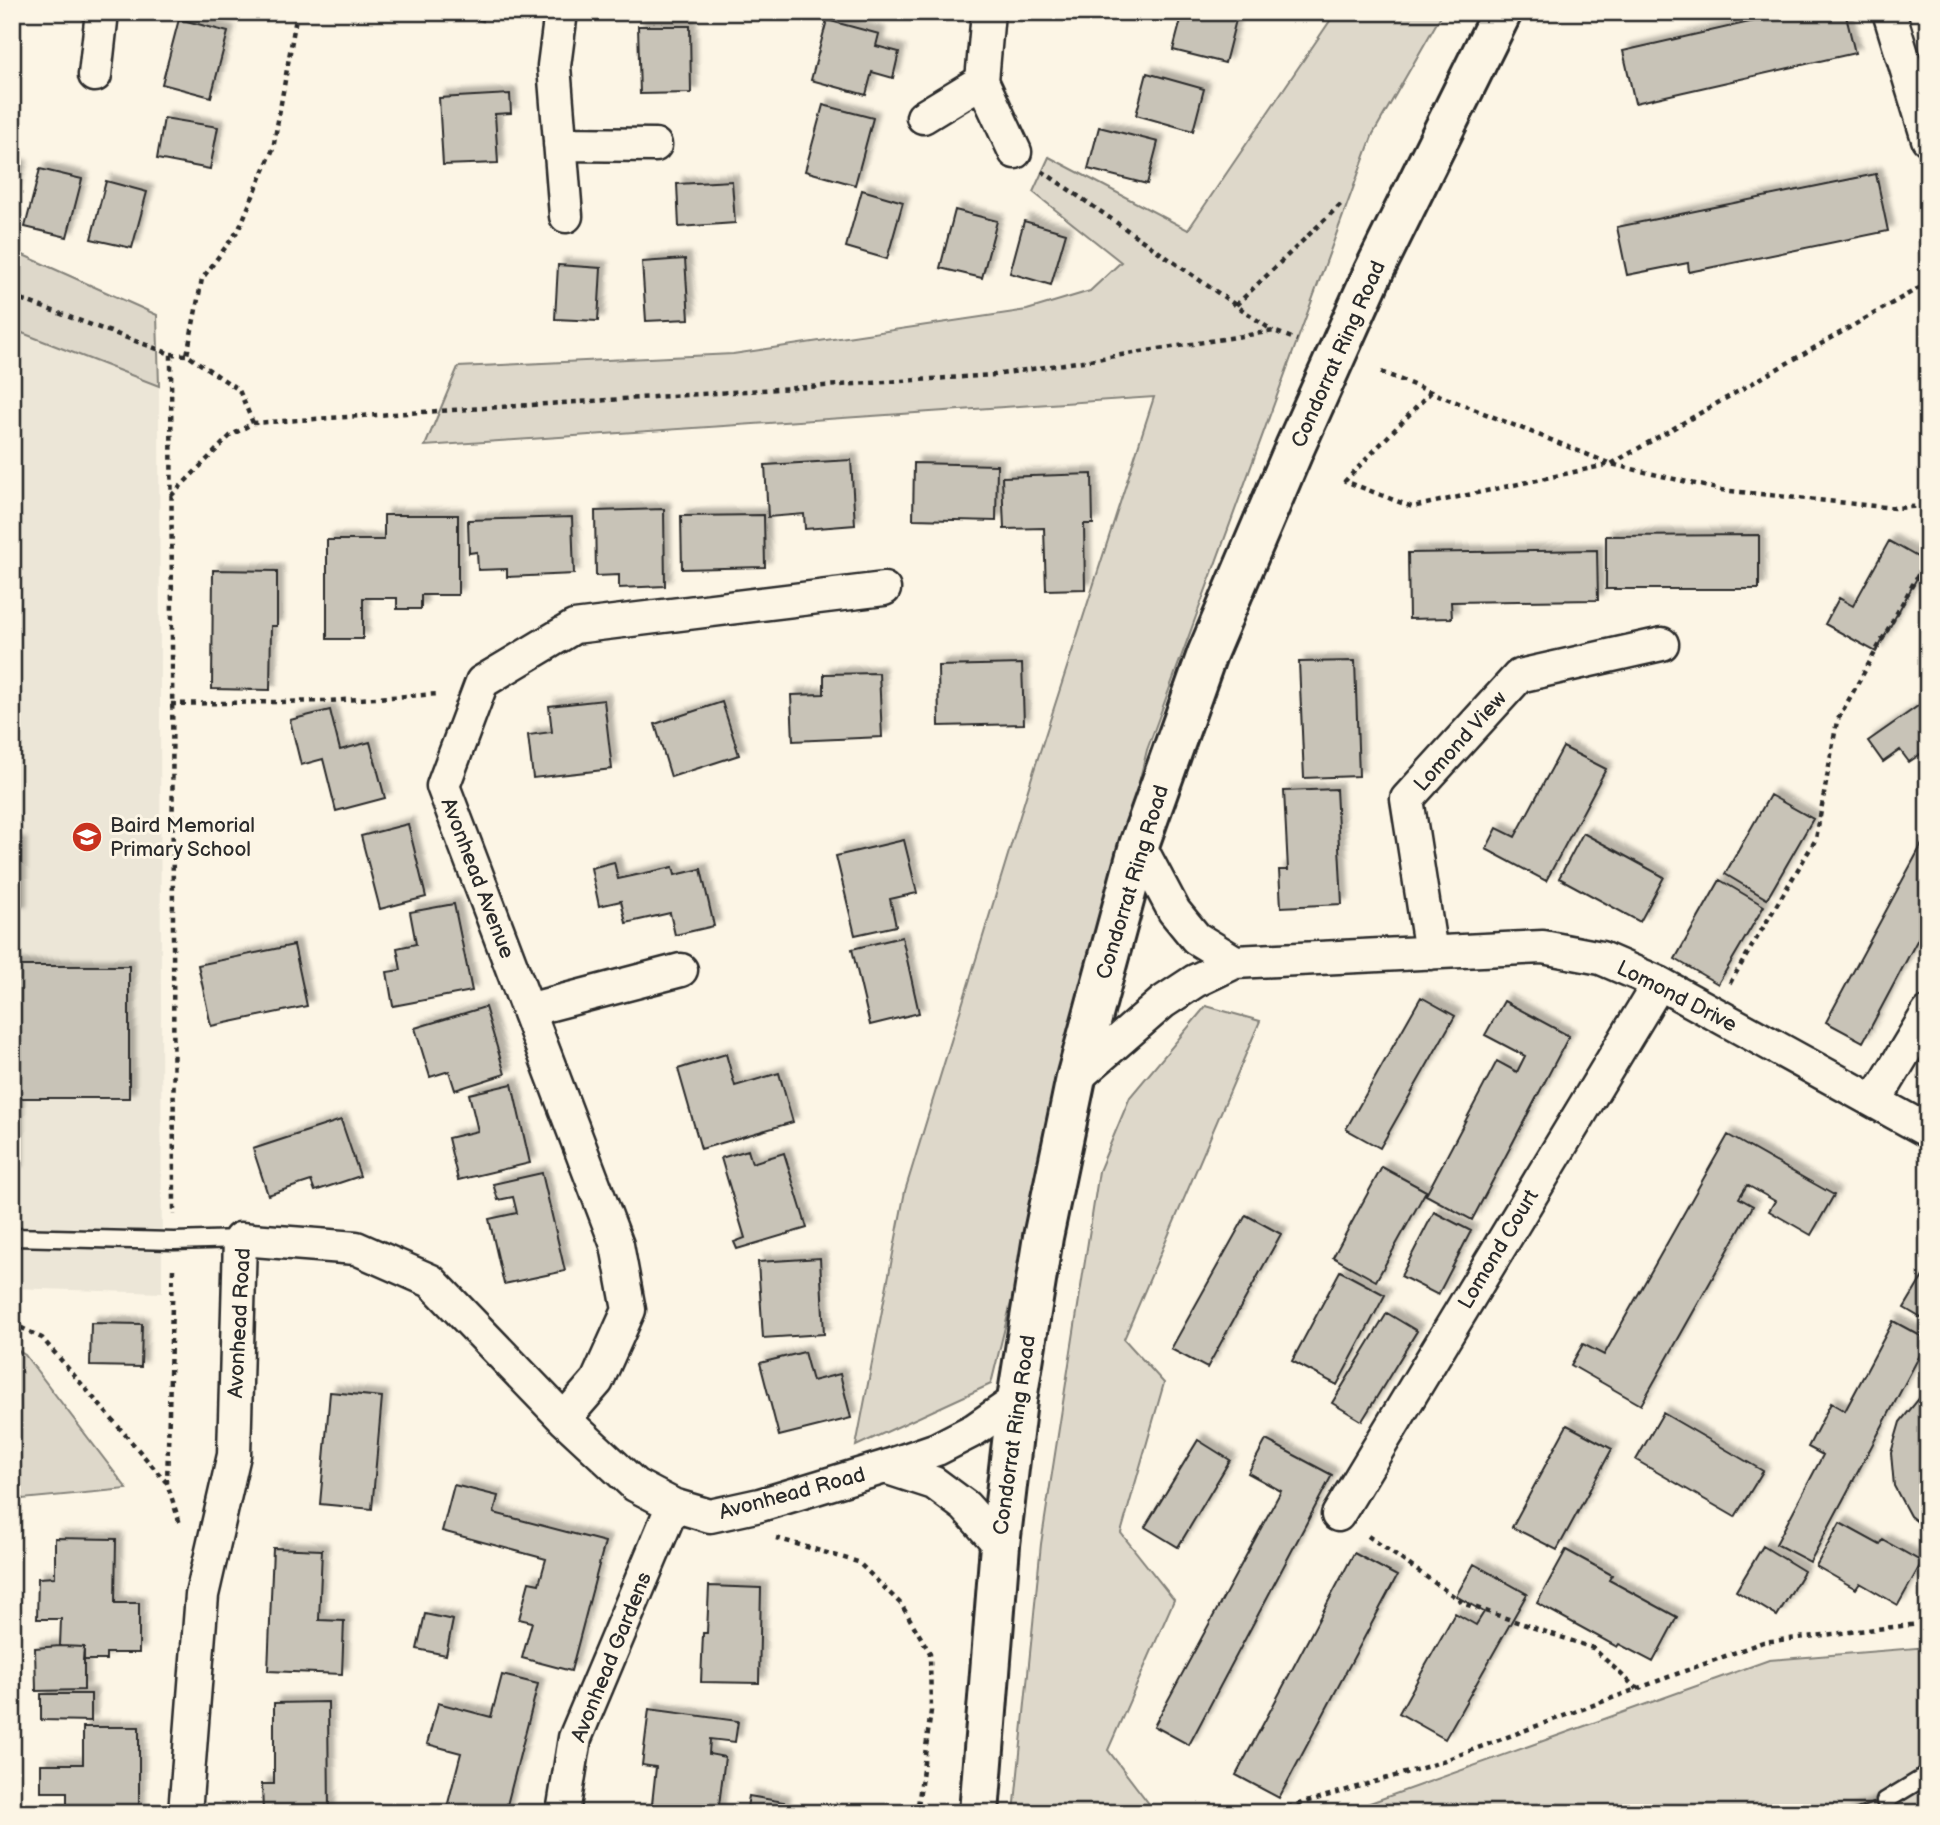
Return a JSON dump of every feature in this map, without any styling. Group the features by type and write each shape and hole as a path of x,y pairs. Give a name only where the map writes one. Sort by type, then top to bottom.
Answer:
{"street":[{"path":"95,75 102,12"},
{"path":"561,12 554,66 566,216"},
{"path":"988,12 982,81 1015,152"},
{"name":"Condorrat Ring Road","path":"979,1813 999,1545 1017,1400 1043,1237 1076,1078 1139,845 1207,653 1295,447 1373,274 1502,12"},
{"path":"1889,12 1928,139"},
{"path":"923,117 982,81"},
{"path":"560,144 655,145"},
{"name":"Avonhead Avenue","path":"564,1419 597,1381 629,1310 617,1245 443,786 482,682 574,627 884,589"},
{"name":"Lomond View","path":"1431,953 1407,799 1519,676 1662,645"},
{"path":"1139,845 1174,911 1196,938 1235,962"},
{"name":"Lomond Drive","path":"1235,962 1542,947 1601,958 1659,982 1928,1131"},
{"path":"1076,1078 1164,1002 1195,981 1235,962"},
{"path":"528,1010 681,970"},
{"name":"Lomond Court","path":"1338,1515 1659,982"},
{"path":"1875,1101 1928,1013"},
{"name":"Avonhead Road","path":"185,1813 202,1595 234,1455 240,1240 356,1248 431,1281 564,1419 635,1485 673,1505 710,1516 760,1505 937,1449 974,1430 1017,1400"},
{"name":"Avonhead Road","path":"886,1467 934,1483 965,1506 999,1545"},
{"name":"Avonhead Gardens","path":"563,1813 575,1738 673,1505"}],"lane":[{"path":"12,1237 240,1240"},
{"path":"1885,1801 1928,1775"}],"path":[{"path":"187,355 202,279 239,229 273,149 297,12"},
{"path":"1015,152 1274,331 1297,340"},
{"path":"1236,305 1344,201"},
{"path":"1431,392 1345,481 1412,507 1611,464 1928,285"},
{"path":"12,296 171,354 187,355 239,390 253,423"},
{"path":"171,496 230,436 253,423 994,375 1274,331"},
{"path":"12,1323 42,1338 167,1483 174,1241 171,354"},
{"path":"1381,372 1611,464 1721,490 1894,508 1928,506"},
{"path":"1712,1013 1816,839 1837,721 1928,557"},
{"path":"171,704 327,701 436,693 473,706"},
{"path":"1338,1515 1465,1604 1593,1648 1637,1689"},
{"path":"771,1536 858,1562 901,1604 930,1653 931,1711 917,1813"},
{"path":"1268,1813 1429,1766 1763,1642 1928,1623"}],"shaded area":[{"path":"1336,12 1443,12 1373,134 1147,750 991,1384 856,1446 905,1191 1034,770 1154,397 425,446 458,367 733,354 1027,310 1090,291 1121,262 1033,192 1049,157 1188,230"},
{"path":"12,250 157,315 159,386 12,329"},
{"name":"Baird Memorial Primary School","path":"12,329 159,386 162,1293 12,1288"},
{"path":"1206,1006 1260,1021 1124,1339 1164,1383 1121,1533 1174,1600 1108,1750 1156,1813 1014,1813 1041,1544 1099,1171 1130,1097"},
{"path":"12,1347 25,1355 127,1489 12,1500"},
{"path":"1928,1647 1928,1813 1342,1813 1769,1660"}],"building":[{"path":"450,12 485,12 483,21"},
{"path":"1183,12 1238,12 1225,63 1173,50"},
{"path":"1793,12 1845,12 1855,53 1635,103 1623,51"},
{"path":"179,19 228,32 211,97 162,84"},
{"path":"827,20 879,34 876,46 899,52 893,78 872,72 866,95 811,80"},
{"path":"638,26 690,26 691,93 640,94"},
{"path":"1147,73 1204,89 1193,131 1136,115"},
{"path":"510,94 511,113 495,114 498,163 443,165 439,98"},
{"path":"823,105 873,118 855,185 805,171"},
{"path":"164,118 218,127 210,169 157,159"},
{"path":"1099,127 1158,142 1147,184 1088,169"},
{"path":"12,165 21,167 12,198"},
{"path":"40,169 82,179 67,237 25,227"},
{"path":"1876,174 1888,231 1689,272 1688,263 1627,275 1617,227"},
{"path":"106,181 147,192 132,248 91,239"},
{"path":"732,181 735,223 679,227 677,184"},
{"path":"862,190 903,202 887,259 846,247"},
{"path":"955,210 997,221 982,278 940,268"},
{"path":"1024,221 1066,233 1051,285 1010,273"},
{"path":"685,259 689,319 646,321 642,262"},
{"path":"558,265 601,268 598,321 555,319"},
{"path":"851,460 855,525 805,529 804,514 768,517 765,465"},
{"path":"914,463 997,465 996,521 913,519"},
{"path":"1092,474 1093,524 1084,524 1085,589 1046,590 1044,528 1004,529 1002,477"},
{"path":"664,509 665,586 619,588 619,575 596,576 595,511"},
{"path":"384,515 458,515 458,595 421,595 421,609 397,609 397,598 363,598 363,639 327,639 327,540 384,540"},
{"path":"764,515 765,567 682,569 681,516"},
{"path":"572,517 574,574 507,577 507,569 478,570 477,552 469,553 468,520"},
{"path":"1759,535 1759,589 1606,589 1606,536"},
{"path":"1889,541 1926,562 1876,652 1825,624 1839,598 1853,606"},
{"path":"1597,550 1598,600 1451,602 1452,618 1409,619 1408,553"},
{"path":"213,570 277,571 277,626 271,626 270,690 212,689"},
{"path":"1355,661 1359,776 1304,778 1299,662"},
{"path":"1022,664 1024,724 939,726 938,666"},
{"path":"879,673 882,737 793,741 791,695 824,694 824,674"},
{"path":"1928,699 1928,749 1909,762 1900,750 1883,762 1868,741"},
{"path":"604,700 612,769 533,778 528,735 552,732 549,706"},
{"path":"722,702 739,755 671,777 655,724"},
{"path":"330,710 340,750 370,742 385,798 336,811 323,759 301,765 290,720"},
{"path":"1563,747 1606,769 1546,881 1486,849 1497,828 1515,837"},
{"path":"1336,789 1342,904 1281,907 1279,870 1288,870 1284,791"},
{"path":"1770,795 1813,819 1767,899 1725,874"},
{"path":"408,824 426,897 380,909 361,836"},
{"path":"1583,833 1664,877 1640,922 1559,878"},
{"path":"904,840 917,893 890,899 896,926 855,935 836,856"},
{"path":"12,844 20,844 20,912 12,911"},
{"path":"1922,844 1928,847 1928,920 1863,1042 1826,1022"},
{"path":"614,862 618,879 673,867 675,875 701,869 714,926 675,935 670,913 626,923 621,901 599,906 591,868"},
{"path":"1720,880 1764,906 1718,984 1675,959"},
{"path":"454,904 472,991 393,1006 387,972 401,970 397,948 416,944 410,912"},
{"path":"902,937 919,1013 870,1025 852,949"},
{"path":"294,945 307,1006 211,1026 198,965"},
{"path":"12,966 129,966 129,1098 17,1098 17,1171 12,1171"},
{"path":"1421,997 1455,1016 1380,1148 1346,1129"},
{"path":"1504,1001 1569,1036 1472,1220 1426,1195 1497,1061 1517,1072 1525,1056 1485,1035"},
{"path":"485,1007 505,1074 455,1090 449,1071 430,1077 415,1028"},
{"path":"726,1054 735,1086 779,1073 793,1122 701,1149 678,1069"},
{"path":"512,1084 530,1163 458,1180 448,1138 478,1131 469,1094"},
{"path":"341,1120 360,1176 315,1191 311,1181 268,1195 253,1149"},
{"path":"1728,1135 1834,1195 1811,1235 1769,1211 1775,1201 1747,1185 1739,1198 1753,1206 1641,1405 1571,1365 1583,1344 1604,1355"},
{"path":"748,1150 752,1163 784,1153 807,1228 737,1249 734,1242 745,1238 721,1158"},
{"path":"1382,1167 1426,1191 1376,1281 1333,1257"},
{"path":"542,1173 565,1271 504,1284 489,1219 517,1213 513,1197 498,1200 493,1184"},
{"path":"1434,1212 1471,1231 1438,1295 1401,1276"},
{"path":"1246,1215 1281,1234 1207,1368 1171,1349"},
{"path":"820,1258 824,1334 763,1338 758,1262"},
{"path":"1928,1268 1928,1322 1904,1308"},
{"path":"1340,1271 1385,1295 1337,1385 1292,1361"},
{"path":"1387,1313 1417,1331 1362,1421 1332,1403"},
{"path":"1893,1321 1928,1340 1810,1562 1776,1544 1823,1455 1808,1447 1831,1403 1845,1411"},
{"path":"91,1323 142,1324 141,1367 90,1366"},
{"path":"804,1352 812,1381 840,1374 851,1418 779,1436 760,1363"},
{"path":"330,1392 382,1397 372,1509 320,1504"},
{"path":"1928,1393 1928,1530 1910,1516 1894,1486 1891,1453 1900,1422 1921,1396"},
{"path":"1663,1413 1763,1471 1735,1517 1636,1460"},
{"path":"1567,1425 1612,1449 1557,1550 1512,1527"},
{"path":"1198,1440 1230,1460 1178,1547 1145,1527"},
{"path":"1266,1440 1332,1475 1189,1745 1154,1726 1281,1491 1248,1473"},
{"path":"454,1485 498,1496 494,1513 605,1542 571,1671 522,1658 532,1622 519,1619 529,1582 539,1584 546,1559 442,1531"},
{"path":"1840,1523 1880,1545 1883,1540 1922,1562 1898,1605 1860,1583 1856,1589 1816,1566"},
{"path":"55,1538 116,1539 115,1603 139,1603 139,1653 106,1653 106,1660 83,1660 84,1647 60,1646 61,1619 37,1619 38,1578 55,1577"},
{"path":"1763,1546 1804,1571 1777,1616 1736,1591"},
{"path":"273,1548 322,1550 319,1620 344,1621 342,1674 268,1671"},
{"path":"1566,1550 1612,1575 1609,1580 1677,1617 1653,1662 1619,1644 1617,1647 1537,1603"},
{"path":"1354,1553 1397,1576 1279,1798 1236,1775"},
{"path":"1474,1564 1527,1594 1445,1739 1399,1713 1455,1613 1476,1625 1484,1612 1456,1596"},
{"path":"709,1586 761,1588 759,1683 701,1682"},
{"path":"425,1614 453,1620 446,1655 417,1649"},
{"path":"84,1647 84,1690 36,1691 35,1648"},
{"path":"502,1675 538,1684 505,1813 446,1811 461,1753 427,1744 438,1703 491,1717"},
{"path":"41,1694 91,1694 91,1721 41,1720"},
{"path":"328,1702 329,1813 263,1813 262,1784 274,1784 274,1703"},
{"path":"649,1709 738,1721 735,1742 710,1739 709,1754 725,1757 718,1813 652,1804 656,1767 642,1765"},
{"path":"83,1727 139,1727 139,1813 67,1813 67,1792 41,1792 41,1764 83,1764"},
{"path":"749,1796 784,1802 783,1813 746,1813"},
{"path":"1876,1802 1880,1813 1845,1813"}],"place":[{"name":"Baird Memorial Primary School","path":"87,837"}]}
